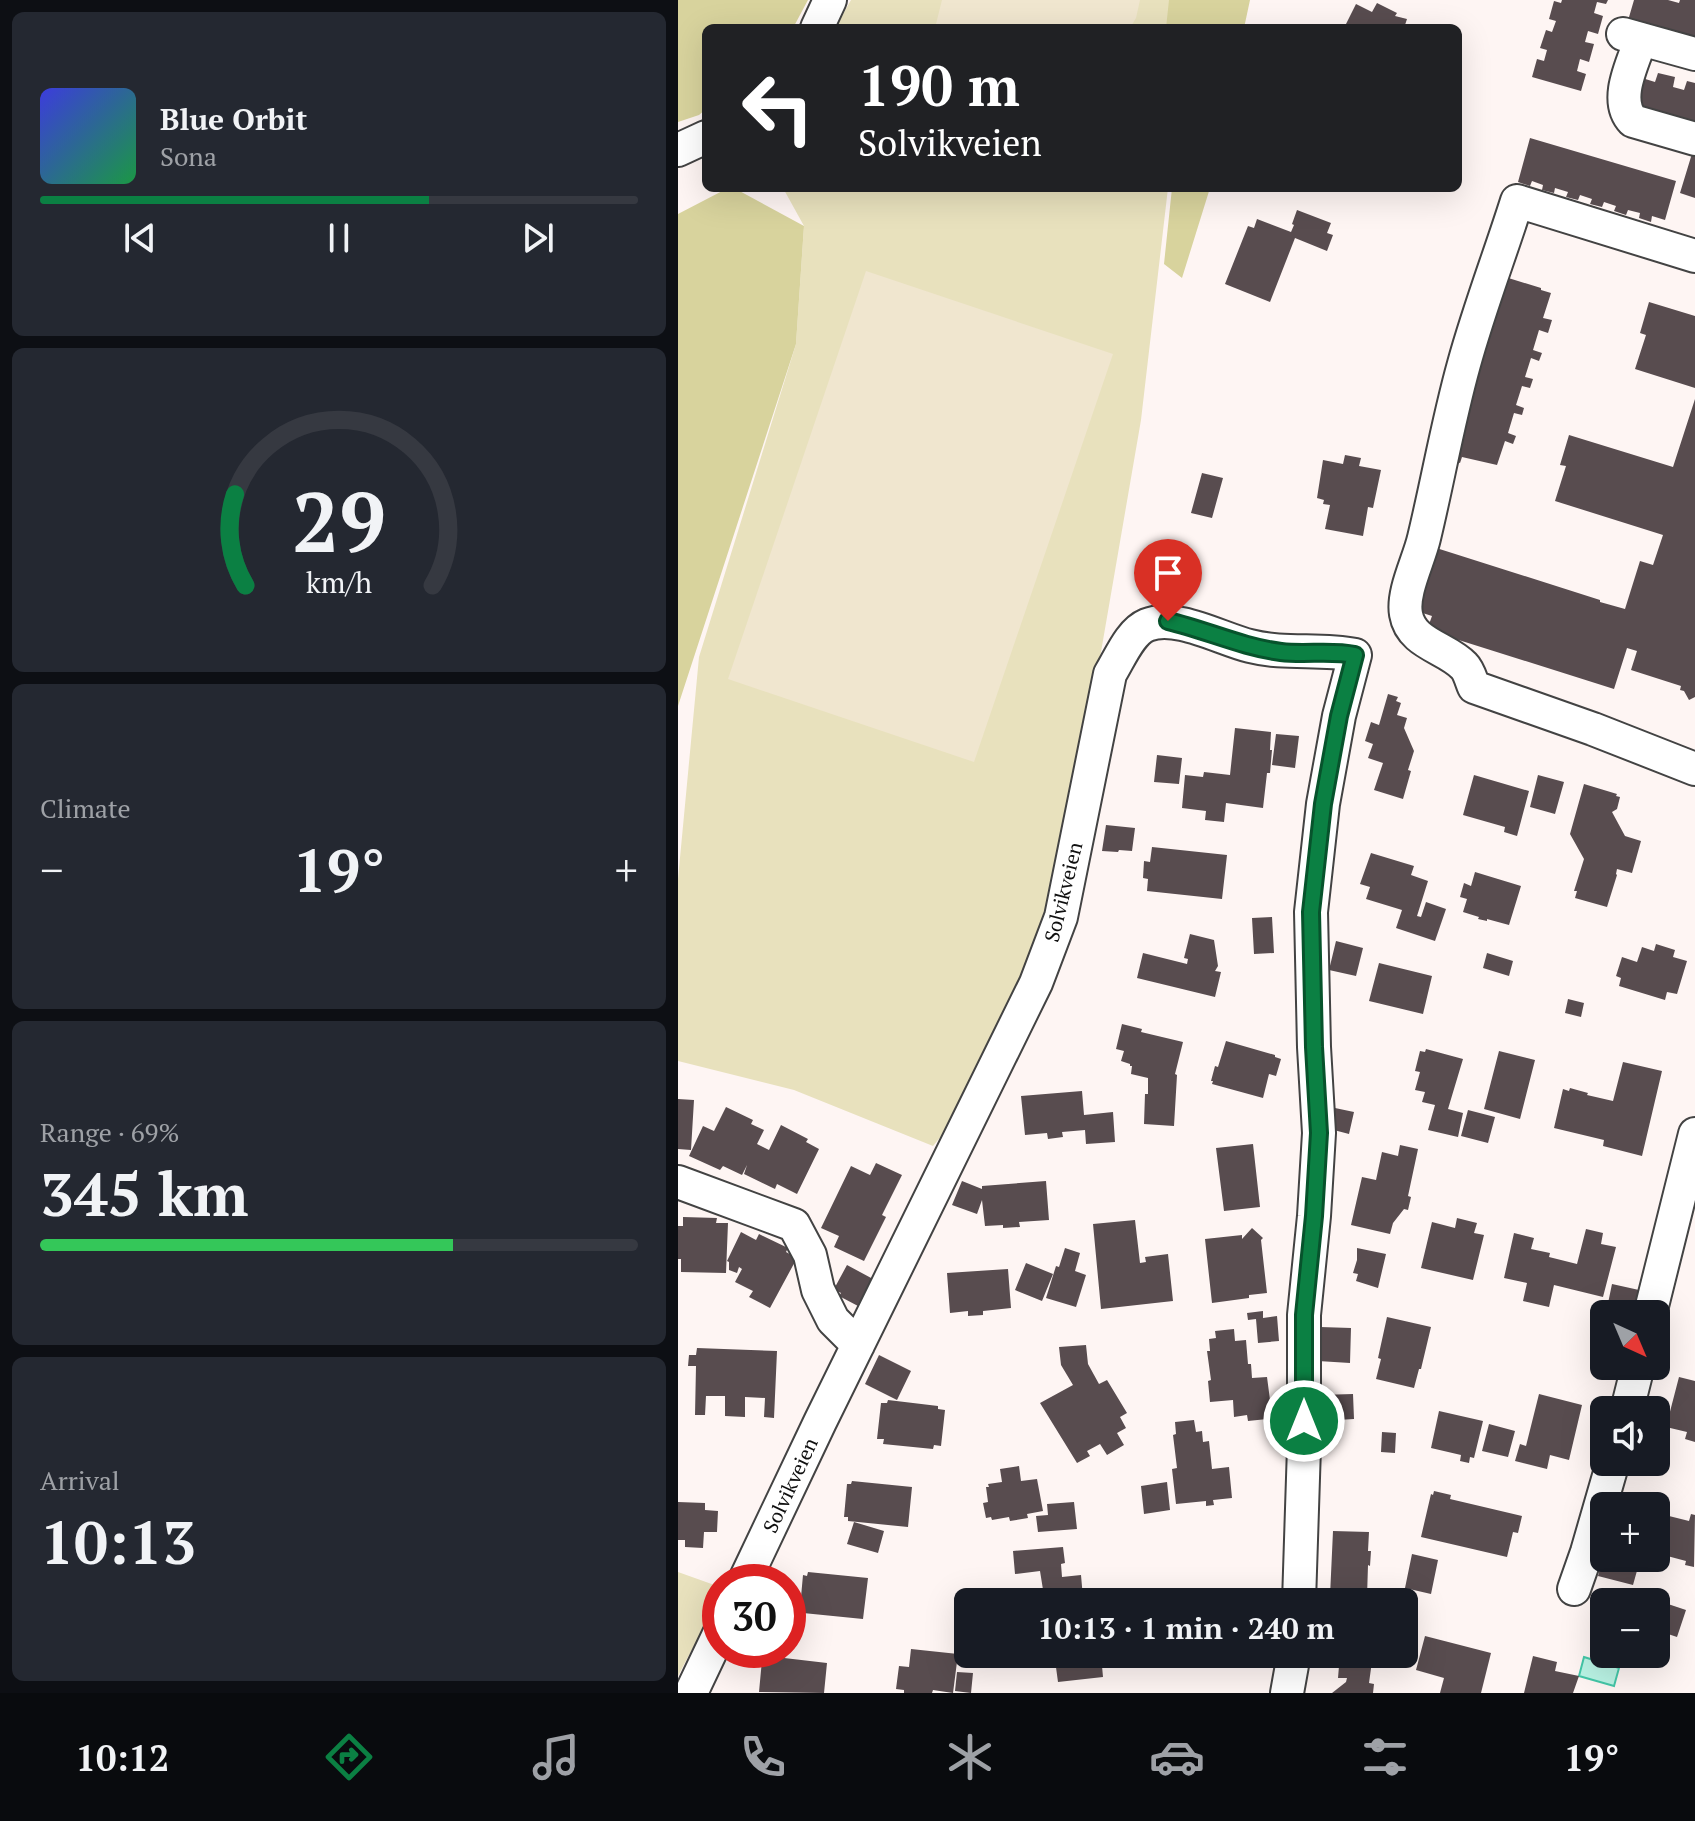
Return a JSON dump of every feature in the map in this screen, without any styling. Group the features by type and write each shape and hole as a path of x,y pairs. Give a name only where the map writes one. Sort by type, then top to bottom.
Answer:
{"street":[{"path":"819,24 830,0"},
{"path":"1695,54 1632,36 1623,106 1633,121 1695,139"},
{"path":"678,150 702,139"},
{"path":"1695,256 1517,201 1464,363 1424,539 1405,600 1406,616 1417,635 1466,668 1474,687 1695,769"},
{"name":"Solvikveien","path":"753,1564 1036,983 1061,917 1110,674 1131,639 1146,625 1168,621 1250,646 1284,652 1355,655 1339,716 1323,804 1311,912 1319,1133 1304,1315 1299,1588"},
{"path":"1654,1300 1695,1134"},
{"path":"678,1182 794,1225 810,1255 818,1290 833,1320 858,1345"},
{"path":"1574,1589 1609,1476"},
{"path":"691,1693 703,1668"},
{"path":"1287,1693 1291,1668"}],"shaded area":[{"path":"678,0 808,0 795,24 702,24 702,112 678,122"},
{"path":"851,0 1193,0 1188,24 837,24"},
{"path":"942,0 1140,0 1132,24 936,24"},
{"path":"1169,0 1250,0 1245,24 1166,24"},
{"path":"720,192 741,192 804,226 796,344 678,706 678,214"},
{"path":"785,192 1168,192 1141,420 1076,797 1025,986 956,1118 933,1146 794,1090 678,1061 678,879 699,657 796,344 804,226"},
{"path":"1172,192 1209,192 1182,278 1164,264"},
{"path":"866,271 1113,354 974,762 728,679"},
{"path":"678,1572 702,1581 702,1630 678,1676"},
{"path":"1584,1657 1590,1659 1590,1668 1619,1668 1614,1686 1579,1676"}],"building":[{"path":"1562,0 1608,0 1606,4 1597,2 1594,13 1603,16 1598,34 1588,31 1585,42 1594,44 1589,62 1580,59 1577,71 1586,74 1581,91 1532,77 1537,59 1544,61 1547,50 1540,48 1546,30 1552,32 1556,21 1549,19 1554,1 1561,3"},
{"path":"1634,0 1679,3 1680,0 1695,0 1695,44 1627,24"},
{"path":"1377,3 1397,13 1395,16 1407,19 1405,24 1346,24 1356,4 1372,12"},
{"path":"1658,73 1675,77 1673,87 1684,90 1687,81 1695,83 1695,129 1633,111 1642,78 1655,82"},
{"path":"1530,138 1676,181 1665,220 1652,216 1651,222 1639,218 1640,213 1628,210 1626,215 1614,211 1616,206 1604,202 1602,207 1590,204 1592,199 1580,195 1578,200 1566,197 1568,192 1555,188 1554,193 1542,190 1543,185 1532,181 1530,186 1518,182"},
{"path":"1695,147 1695,198 1680,193"},
{"path":"1297,210 1331,223 1327,233 1333,235 1327,251 1295,238 1270,302 1225,284 1248,226 1254,228 1257,219 1291,232"},
{"path":"1502,276 1551,293 1543,318 1552,320 1548,333 1539,330 1533,350 1542,353 1539,361 1531,358 1525,377 1533,379 1530,388 1522,386 1516,405 1524,408 1522,415 1514,413 1508,433 1516,436 1513,444 1505,441 1497,465 1462,457 1460,463 1448,459"},
{"path":"1649,302 1695,316 1695,388 1635,369 1646,335 1640,333"},
{"path":"1695,399 1695,697 1689,700 1680,690 1681,686 1631,670 1637,651 1627,648 1614,689 1427,630 1432,616 1410,609 1430,546 1625,609 1640,561 1653,565 1663,535 1555,501 1566,466 1560,465 1569,435 1673,467"},
{"path":"1345,455 1361,458 1359,466 1381,470 1373,508 1368,507 1363,536 1325,529 1330,505 1323,504 1324,500 1317,498 1323,460 1343,464"},
{"path":"1202,473 1223,478 1212,518 1191,513"},
{"path":"1158,554 1172,558 1165,583 1151,579"},
{"path":"1388,694 1398,697 1396,701 1401,703 1397,715 1407,718 1404,728 1414,751 1403,799 1374,790 1383,763 1368,758 1373,744 1365,741 1371,722 1379,725"},
{"path":"1235,728 1271,732 1270,773 1267,773 1263,808 1226,803 1224,822 1205,820 1206,811 1182,808 1185,775 1203,777 1204,772 1230,775"},
{"path":"1276,734 1299,736 1295,768 1272,765"},
{"path":"1157,755 1182,758 1179,784 1154,782"},
{"path":"1474,775 1529,791 1517,836 1504,832 1505,827 1463,815"},
{"path":"1538,775 1564,782 1555,814 1530,807"},
{"path":"1584,784 1620,797 1617,809 1612,812 1625,836 1641,841 1632,873 1617,869 1607,907 1575,898 1577,891 1574,891 1584,859 1570,834"},
{"path":"1106,825 1135,828 1132,851 1102,851"},
{"path":"1152,847 1227,855 1222,899 1147,891 1148,879 1143,878 1144,861 1150,862"},
{"path":"1371,853 1414,866 1411,875 1428,881 1417,916 1421,917 1426,902 1446,909 1435,941 1396,928 1402,910 1366,899 1370,887 1360,884"},
{"path":"1475,872 1521,886 1509,925 1478,919 1463,912 1467,899 1460,897 1464,883 1471,886"},
{"path":"1272,917 1274,953 1254,954 1252,918"},
{"path":"1190,934 1214,940 1218,966 1215,971 1221,972 1215,997 1137,978 1143,953 1187,964 1188,959 1184,958"},
{"path":"1336,941 1363,948 1356,976 1329,970"},
{"path":"1656,944 1675,950 1673,957 1687,961 1677,994 1667,992 1665,1000 1619,986 1621,978 1616,976 1622,957 1637,962 1642,947 1654,951"},
{"path":"1487,953 1513,961 1509,976 1483,968"},
{"path":"1379,963 1432,976 1423,1014 1369,1001"},
{"path":"1568,999 1584,1003 1581,1017 1565,1013"},
{"path":"1122,1024 1183,1042 1175,1074 1174,1126 1144,1124 1148,1078 1131,1074 1132,1066 1121,1061 1124,1051 1116,1049"},
{"path":"1226,1041 1281,1059 1276,1076 1269,1074 1263,1098 1212,1084 1215,1066 1218,1067"},
{"path":"1426,1049 1463,1059 1448,1109 1463,1113 1458,1137 1428,1130 1435,1105 1422,1102 1425,1092 1415,1090 1420,1072 1415,1071 1420,1051 1425,1052"},
{"path":"1499,1051 1535,1060 1520,1119 1484,1109"},
{"path":"1623,1062 1662,1071 1642,1156 1603,1146 1604,1140 1554,1128 1563,1089 1569,1091 1570,1088 1613,1101"},
{"path":"1082,1091 1084,1115 1113,1112 1115,1142 1086,1144 1085,1130 1062,1132 1063,1137 1048,1139 1047,1133 1025,1135 1021,1096"},
{"path":"678,1099 694,1100 691,1150 678,1149"},
{"path":"726,1107 753,1120 751,1124 764,1130 757,1144 769,1150 781,1125 808,1139 806,1142 819,1149 797,1194 777,1184 775,1189 744,1174 747,1165 742,1175 723,1166 720,1170 689,1156 703,1126 714,1131"},
{"path":"1335,1108 1354,1112 1349,1134 1330,1129"},
{"path":"1468,1110 1495,1117 1488,1143 1461,1136"},
{"path":"1253,1144 1260,1207 1224,1211 1216,1148"},
{"path":"1400,1145 1418,1149 1408,1210 1404,1209 1393,1223 1390,1234 1351,1225 1362,1177 1376,1180 1382,1152 1398,1156"},
{"path":"876,1163 902,1175 864,1261 834,1247 839,1236 821,1228 851,1166 870,1175"},
{"path":"962,1181 982,1189 982,1186 1046,1181 1049,1220 1019,1222 1020,1227 985,1226 982,1200 977,1214 952,1205"},
{"path":"683,1217 717,1218 716,1223 728,1223 726,1273 681,1272 678,1226 683,1226"},
{"path":"1457,1218 1477,1223 1474,1233 1484,1235 1473,1280 1421,1268 1432,1222 1455,1228"},
{"path":"1135,1220 1140,1263 1146,1262 1145,1257 1168,1254 1173,1301 1101,1309 1093,1224"},
{"path":"1252,1228 1263,1238 1267,1293 1212,1303 1205,1239 1242,1235 1242,1239"},
{"path":"1586,1229 1603,1233 1601,1244 1616,1247 1603,1297 1554,1285 1549,1307 1523,1301 1527,1283 1504,1278 1514,1233 1534,1238 1531,1249 1577,1264"},
{"path":"741,1232 756,1240 759,1234 788,1248 786,1252 797,1258 770,1308 749,1297 753,1291 735,1282 742,1269 739,1267 737,1273 729,1270 727,1261"},
{"path":"1065,1248 1080,1253 1075,1271 1086,1275 1076,1307 1046,1298"},
{"path":"1357,1248 1386,1254 1378,1288 1356,1281 1358,1274 1353,1273"},
{"path":"1026,1263 1053,1274 1042,1301 1015,1290"},
{"path":"847,1265 873,1279 858,1306 839,1296 841,1293 834,1289"},
{"path":"1008,1269 1011,1308 983,1311 983,1315 968,1316 968,1311 950,1313 947,1273"},
{"path":"1612,1284 1639,1290 1636,1300 1609,1300"},
{"path":"1263,1311 1263,1318 1277,1316 1279,1341 1258,1343 1256,1319 1248,1320 1247,1313"},
{"path":"1387,1317 1431,1327 1414,1388 1376,1379"},
{"path":"1320,1327 1351,1328 1350,1363 1318,1361"},
{"path":"1234,1329 1235,1341 1246,1340 1252,1378 1267,1377 1270,1400 1275,1400 1277,1418 1248,1421 1247,1415 1234,1417 1233,1400 1210,1402 1209,1339 1216,1338 1215,1331"},
{"path":"1086,1345 1088,1364 1099,1384 1107,1380 1127,1413 1120,1417 1126,1428 1117,1433 1124,1445 1107,1455 1100,1444 1087,1451 1090,1456 1077,1463 1040,1403 1073,1385 1061,1365 1059,1347"},
{"path":"697,1348 777,1351 774,1418 764,1417 765,1398 745,1397 745,1417 725,1416 725,1396 706,1396 705,1415 695,1415 696,1366 688,1366 689,1355 696,1355"},
{"path":"879,1355 911,1371 897,1400 865,1384"},
{"path":"1679,1377 1695,1381 1695,1442 1685,1439 1687,1432 1670,1428 1670,1412"},
{"path":"1353,1394 1354,1419 1321,1421 1320,1395"},
{"path":"1539,1394 1582,1405 1569,1460 1550,1455 1547,1469 1515,1461 1520,1444 1526,1446"},
{"path":"888,1400 938,1406 938,1409 945,1410 941,1446 934,1445 933,1449 883,1444 884,1439 877,1439 881,1403"},
{"path":"1439,1411 1483,1421 1474,1458 1470,1457 1469,1463 1460,1461 1461,1455 1431,1448"},
{"path":"1194,1420 1196,1432 1202,1431 1203,1442 1209,1441 1212,1469 1229,1467 1232,1498 1213,1500 1214,1505 1206,1506 1206,1501 1176,1504 1172,1469 1177,1468 1173,1435 1176,1434 1175,1422"},
{"path":"1489,1424 1515,1431 1508,1457 1482,1451"},
{"path":"1382,1432 1396,1433 1395,1453 1381,1452"},
{"path":"1019,1466 1021,1481 1037,1479 1043,1511 1010,1521 1009,1517 986,1518 983,1503 988,1502 986,1487 1002,1482 1000,1469"},
{"path":"852,1481 912,1487 908,1527 848,1521 848,1517 844,1517 847,1484"},
{"path":"1167,1482 1170,1510 1144,1514 1141,1486"},
{"path":"1434,1491 1451,1495 1450,1499 1522,1516 1518,1533 1513,1532 1507,1557 1421,1537"},
{"path":"678,1502 705,1503 705,1510 718,1511 717,1532 704,1532 703,1548 685,1547 685,1540 678,1540"},
{"path":"1074,1502 1077,1529 1038,1532 1036,1516 1048,1515 1047,1504"},
{"path":"1691,1514 1695,1515 1694,1567 1685,1565 1686,1561 1670,1557 1670,1516 1689,1521"},
{"path":"854,1522 884,1531 878,1553 847,1544"},
{"path":"1333,1531 1369,1532 1368,1551 1371,1551 1367,1588 1330,1588"},
{"path":"1063,1547 1065,1563 1061,1564 1062,1577 1081,1575 1082,1588 1043,1588 1040,1571 1015,1574 1013,1551"},
{"path":"1412,1554 1438,1560 1431,1594 1418,1591 1418,1588 1405,1588"},
{"path":"808,1572 868,1578 863,1619 806,1613"},
{"path":"1599,1572 1637,1572 1633,1585 1598,1576"},
{"path":"1670,1605 1686,1610 1677,1637 1670,1635"},
{"path":"1425,1636 1491,1653 1481,1693 1440,1693 1444,1678 1416,1670"},
{"path":"911,1649 954,1654 956,1668 953,1693 933,1690 932,1693 904,1693 904,1690 896,1689 899,1666 909,1667"},
{"path":"1533,1656 1557,1662 1555,1671 1579,1676 1573,1693 1524,1693"},
{"path":"806,1661 827,1663 824,1693 759,1692 761,1668 806,1668"},
{"path":"1056,1668 1102,1668 1103,1677 1058,1682"},
{"path":"1339,1668 1371,1668 1369,1683 1374,1684 1373,1693 1332,1693 1347,1678 1338,1678"},
{"path":"957,1672 973,1673 971,1693 955,1691"}],"route":[{"path":"1168,621 1250,646 1284,652 1355,655 1339,716 1323,804 1311,912 1319,1133 1304,1315 1304,1421"}]}
